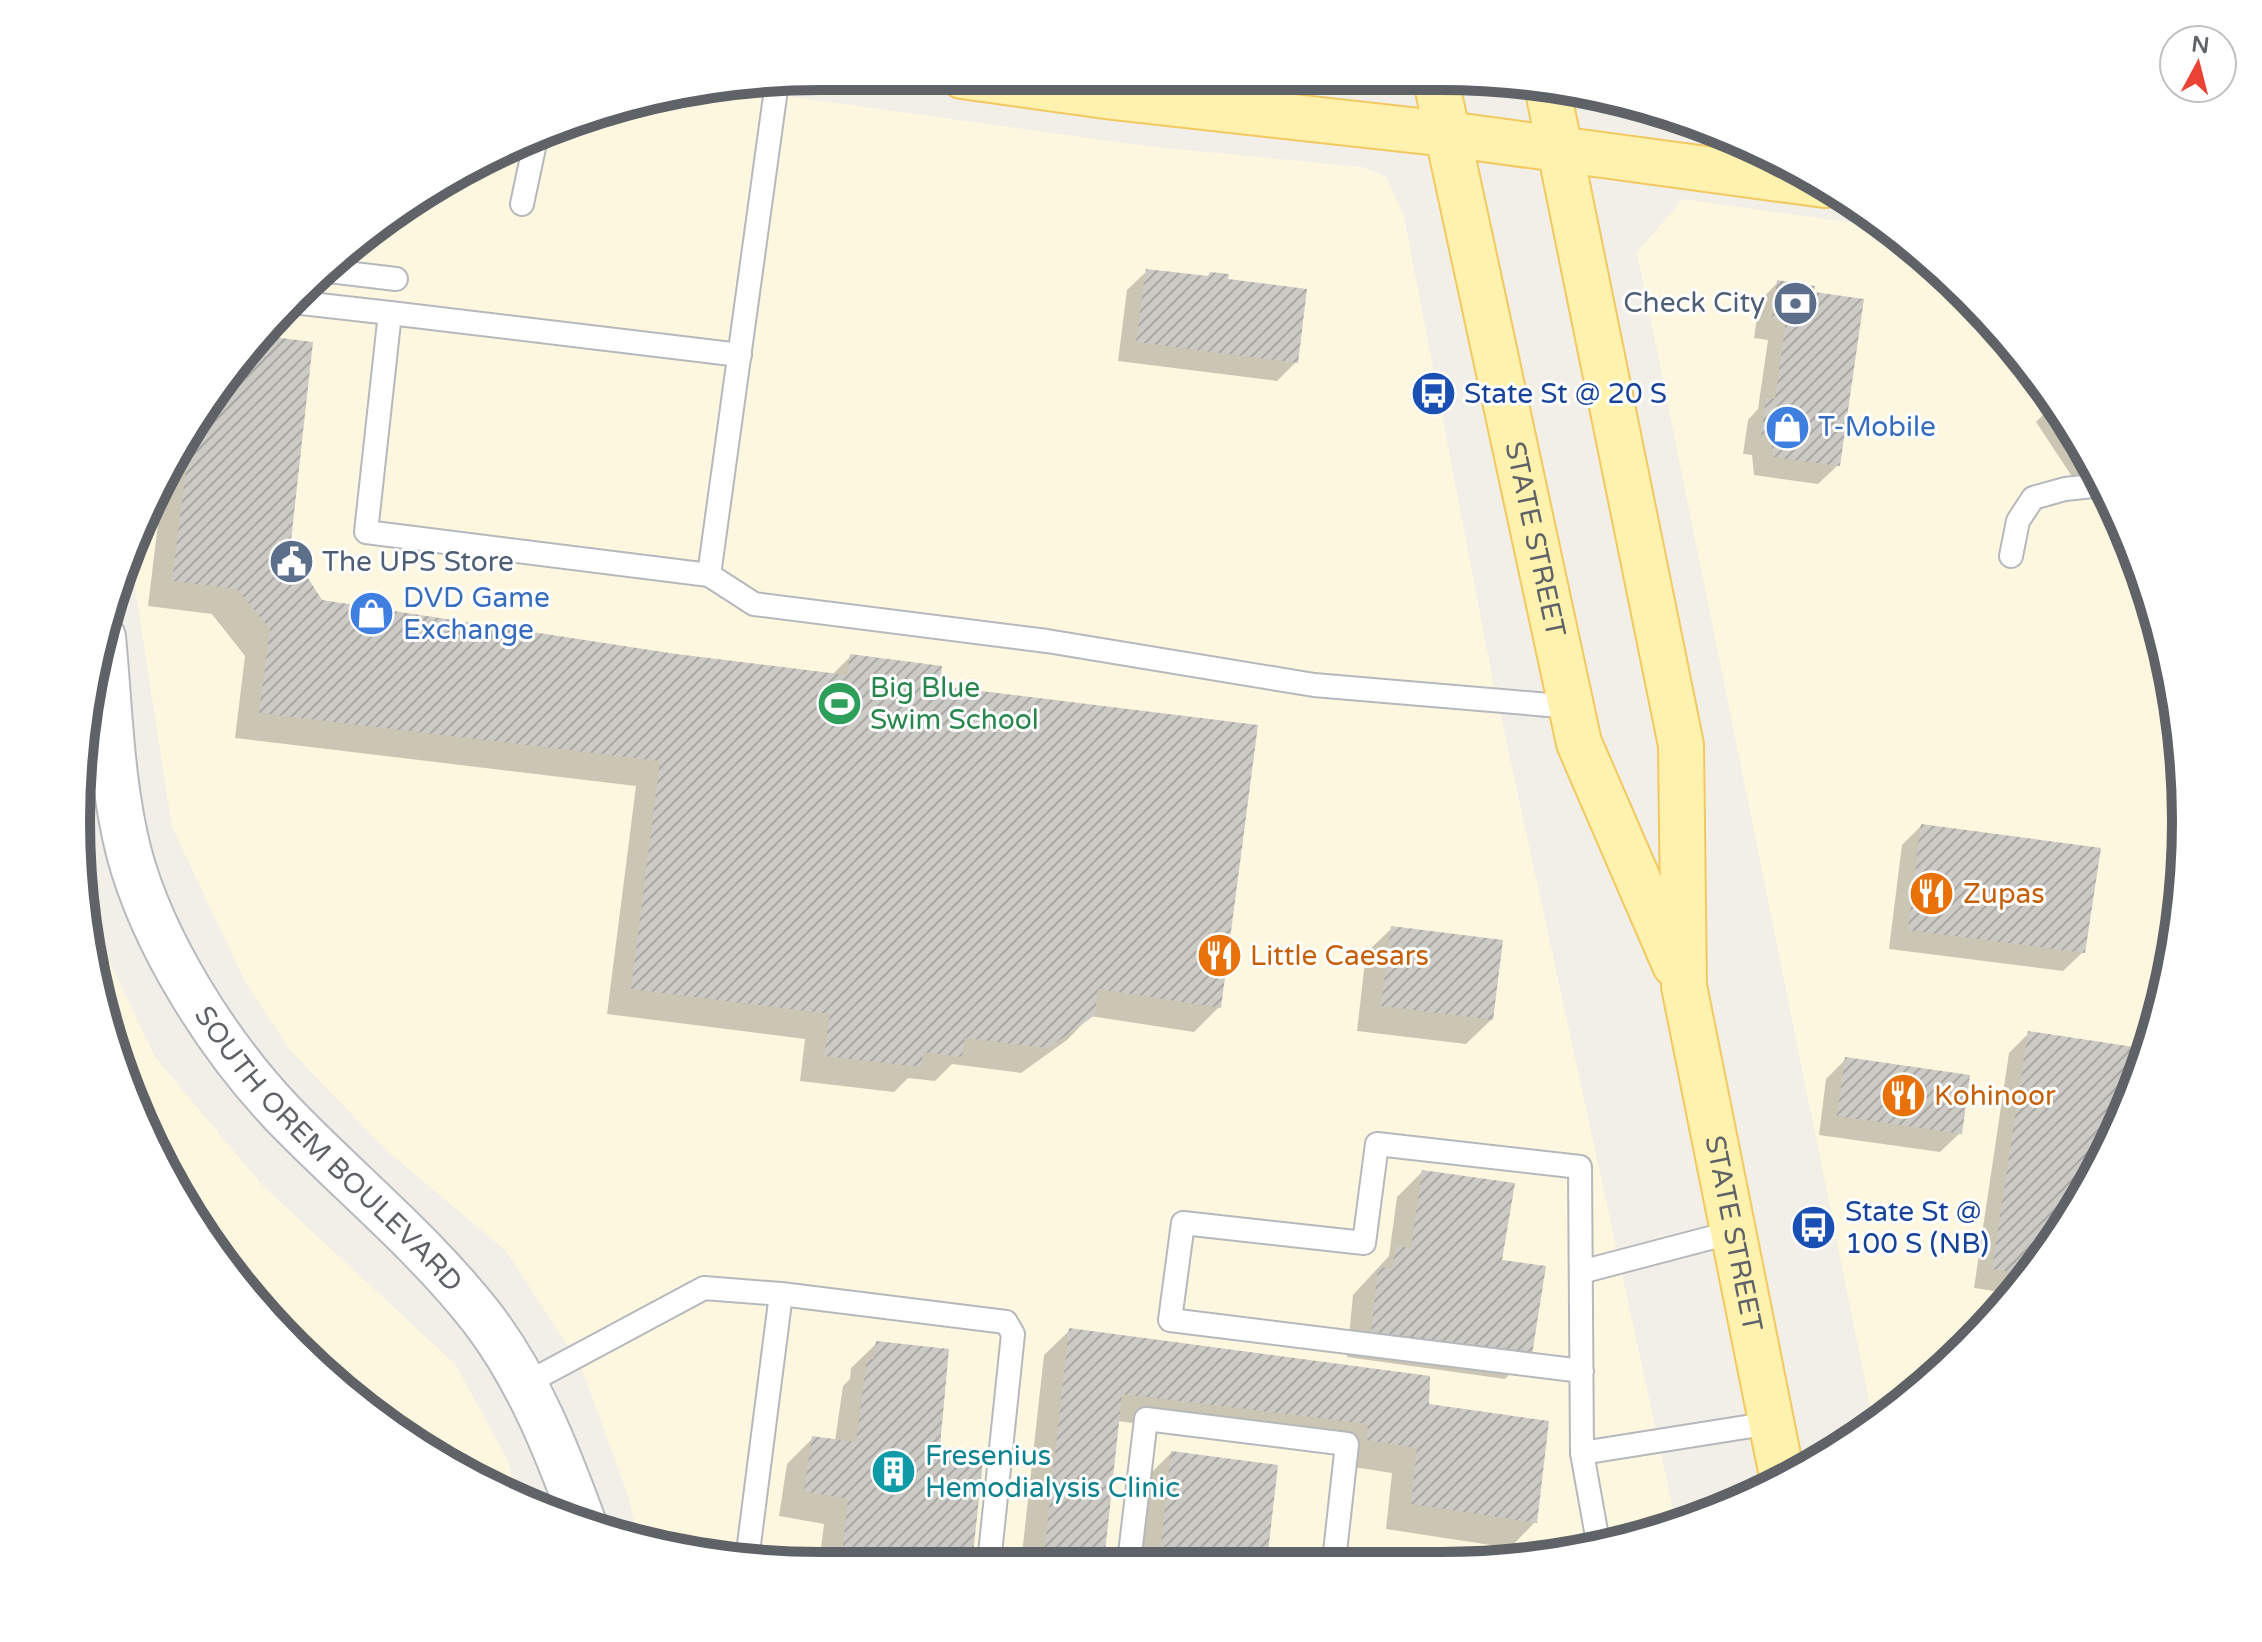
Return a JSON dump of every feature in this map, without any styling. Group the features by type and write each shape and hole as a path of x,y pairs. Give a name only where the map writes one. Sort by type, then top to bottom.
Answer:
{"main road":[{"path":"1063,90 1447,134 1793,181"},
{"name":"STATE STREET","path":"1438,90 1579,743 1684,986"},
{"name":"STATE STREET","path":"1550,98 1681,745 1684,986 1780,1468"}],"street":[{"name":"SOUTH OREM BOULEVARD","path":"102,692 100,759 129,854 156,922 185,980 230,1051 279,1110 436,1266 482,1319 525,1384 556,1445 579,1510"}],"lane":[{"path":"709,575 776,92"},
{"path":"522,204 534,149"},
{"path":"338,272 396,279"},
{"path":"305,303 740,355"},
{"path":"390,313 366,532 709,575 754,604 1047,641 1314,685 1572,707"},
{"path":"2011,556 2018,521 2033,498 2065,489 2091,486"},
{"path":"1582,1371 1170,1320 1183,1223 1364,1243 1377,1144 1580,1167 1582,1371 1582,1453 1597,1535"},
{"path":"1581,1272 1733,1232"},
{"path":"525,1384 690,1293 714,1287 1006,1322 1012,1328 990,1552"},
{"path":"749,1548 781,1294"},
{"path":"1130,1552 1146,1419 1347,1444 1335,1552"},
{"path":"1582,1453 1771,1423"}],"shaded area":[{"path":"763,93 1154,147 1362,167 1386,177 1404,216 1490,666 1674,1514 1584,1538 1536,1546 1441,1552 821,1552 726,1546 635,1528 629,1498 581,1366 506,1251 385,1149 290,1050 245,981 172,827 134,581 146,541 188,455 241,376 304,304 376,241 455,188 498,165 586,129 678,104"},
{"path":"1683,199 1863,224 1923,271 1991,339 2049,415 2074,456 2116,541 2133,586 2158,678 2166,726 2172,821 2166,916 2147,1010 2116,1101 2074,1186 2021,1266 1958,1338 1923,1371 1871,1412 1637,252"},
{"path":"101,944 155,1057 263,1186 456,1365 508,1461 515,1485 455,1454 376,1401 304,1338 241,1266 188,1186 146,1101 115,1010"}],"building":[{"path":"1146,269 1208,276 1210,272 1229,274 1228,279 1307,289 1298,363 1136,342"},
{"path":"1777,280 1815,286 1814,292 1864,299 1840,466 1773,457 1771,436 1761,435 1766,398 1775,399 1786,321 1772,319"},
{"path":"273,337 313,342 290,550 322,600 676,654 847,675 850,654 942,666 940,686 1258,725 1221,1008 1098,989 1095,1015 1048,1048 965,1038 962,1057 923,1052 921,1067 824,1056 830,1014 631,989 660,761 259,713 270,629 237,589 172,581 188,455 241,376"},
{"path":"1921,824 2101,848 2085,953 1908,930"},
{"path":"1391,926 1503,940 1493,1020 1381,1006"},
{"path":"2028,1031 2136,1047 2097,1144 2049,1227 2016,1273 1992,1269"},
{"name":"Kohinoor","path":"1845,1057 1970,1075 1962,1134 1837,1116"},
{"path":"1422,1170 1515,1183 1502,1260 1546,1266 1532,1355 1371,1333 1378,1268 1392,1268 1396,1246 1411,1248"},
{"path":"1069,1328 1430,1376 1429,1404 1549,1421 1537,1523 1411,1504 1417,1448 1366,1440 1368,1424 1122,1394 1105,1552 1044,1552"},
{"name":"Fresenius Hemodialysis Clinic","path":"876,1341 949,1349 940,1446 984,1452 973,1552 842,1552 848,1499 804,1491 812,1436 856,1442 867,1358 874,1359"},
{"path":"1171,1451 1278,1465 1268,1552 1160,1552"}],"place":[{"name":"Check City","path":"1796,303"},
{"name":"State St @ 20 S","path":"1433,394"},
{"name":"T-Mobile","path":"1787,427"},
{"name":"The UPS Store","path":"291,562"},
{"name":"DVD Game Exchange","path":"372,614"},
{"name":"Big Blue Swim School","path":"839,704"},
{"name":"Zupas","path":"1932,894"},
{"name":"Little Caesars","path":"1219,956"},
{"name":"Kohinoor","path":"1903,1096"},
{"name":"State St @ 100 S (NB)","path":"1814,1228"},
{"name":"Fresenius Hemodialysis Clinic","path":"894,1472"}]}
